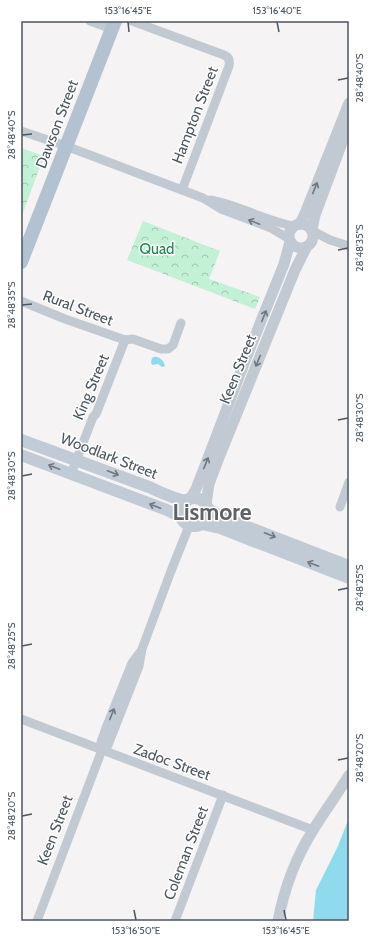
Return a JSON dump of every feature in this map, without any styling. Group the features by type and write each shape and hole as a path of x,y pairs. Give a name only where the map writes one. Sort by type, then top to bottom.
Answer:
{"main road":[{"name":"Dawson Street","path":"21,262 114,25"},
{"name":"Woodlark Street","path":"21,440 149,487 169,497 188,500"},
{"name":"Woodlark Street","path":"21,455 166,510 185,521"},
{"path":"207,507 208,518 202,524 193,527 185,521 180,512 183,504 188,500 199,499 203,501 207,507 224,518 349,566"},
{"path":"202,524 220,528 349,578"}],"street":[{"path":"90,21 114,25"},
{"name":"Hampton Street","path":"132,21 224,55 229,60 229,66 182,190"},
{"path":"290,240 290,230 297,225 306,211 349,103"},
{"path":"21,131 66,146 203,198 222,209 271,228 290,240 295,247 306,248 314,239 312,230 315,215 349,124"},
{"path":"203,198 224,202 283,223 297,225 306,224 312,230 330,240 349,246"},
{"name":"Keen Street","path":"188,500 196,489 245,361 282,271 287,257 290,240"},
{"name":"Keen Street","path":"207,507 209,484 218,460 295,270 306,248"},
{"name":"Rural Street","path":"21,301 129,340 161,349 168,349 173,345 181,323"},
{"name":"King Street","path":"71,474 93,417 96,414 129,340"},
{"path":"340,507 349,482"},
{"name":"Keen Street","path":"37,921 102,750 108,746 139,666 142,649 171,571 185,521"},
{"name":"Zadoc Street","path":"21,719 313,830"},
{"path":"278,921 287,886 298,856 349,775"},
{"name":"Coleman Street","path":"175,921 223,795"}],"green space":[{"path":"21,148 44,156 21,218"},
{"name":"Quad","path":"143,221 220,251 209,279 260,297 255,309 127,260"}],"water":[{"path":"154,357 161,359 165,366 162,367 158,364 152,365 152,358"},
{"path":"349,821 349,921 313,921 316,890"}],"district":[{"name":"Lismore","path":"212,512"}]}
